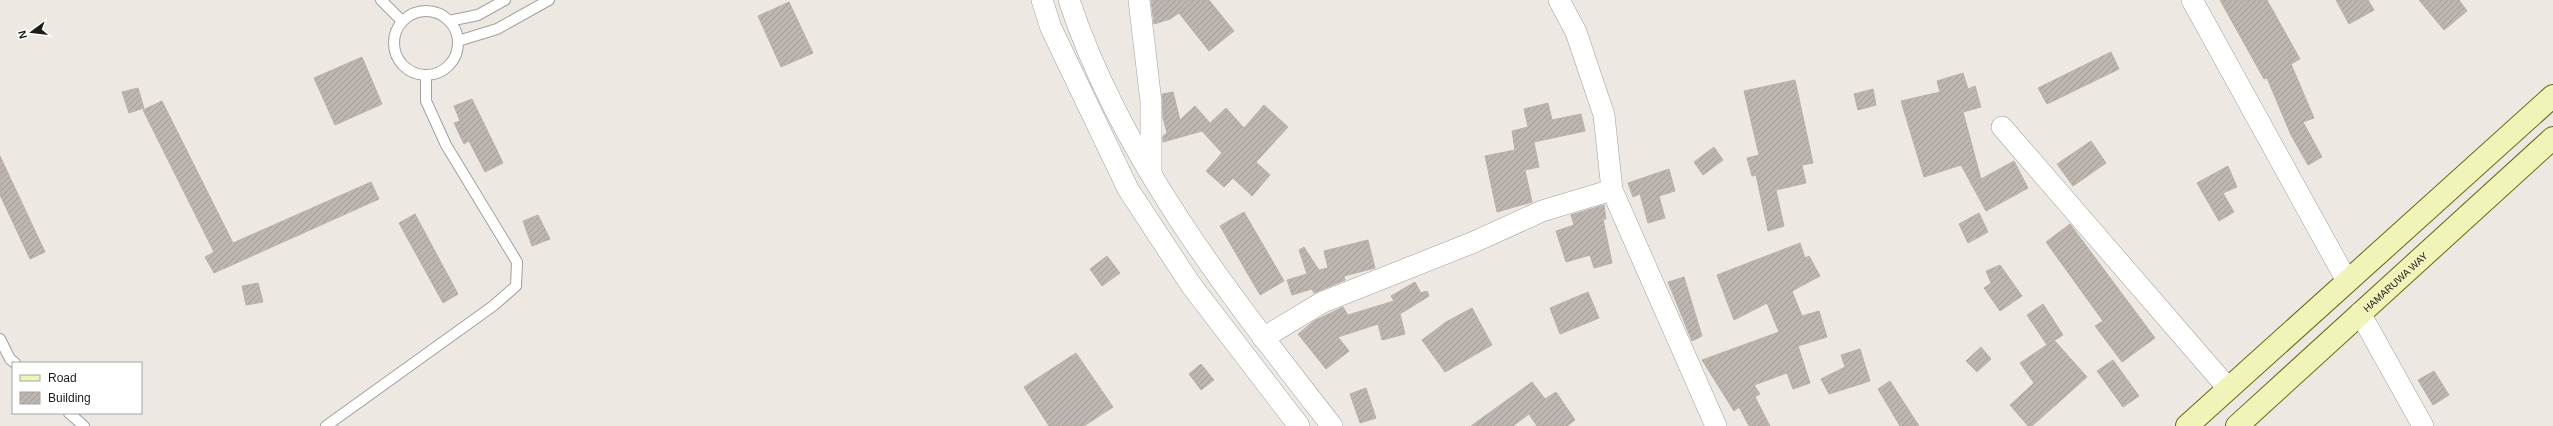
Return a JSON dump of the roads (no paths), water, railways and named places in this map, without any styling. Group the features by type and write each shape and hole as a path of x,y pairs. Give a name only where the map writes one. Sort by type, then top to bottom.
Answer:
{"main road":[{"path":"2187,426 2227,387 2553,96"},
{"name":"HAMARUWA WAY","path":"2237,426 2360,312 2553,138"}],"street":[{"path":"1042,0 1054,35 1128,189 1191,284 1299,426"},
{"path":"1069,0 1100,77 1128,136 1202,255 1263,338 1332,426"},
{"path":"1139,0 1151,102 1151,173"},
{"path":"1559,0 1576,32 1604,115 1612,190 1716,426"},
{"path":"2192,0 2347,281"},
{"path":"2002,127 2227,387"},
{"path":"1263,338 1323,302 1474,242 1542,211 1612,190"},
{"path":"2360,312 2423,426"}],"lane":[{"path":"382,0 402,21"},
{"path":"449,21 478,15 505,0"},
{"path":"458,41 496,29 549,0"},
{"path":"421,11 441,15 449,21 456,30 458,41 457,51 445,69 426,76 406,69 397,56 394,40 396,30 402,21 410,14 421,11"},
{"path":"326,426 493,306 516,286 517,262 446,144 426,101 426,76"},
{"path":"0,339 13,362"},
{"path":"70,414 84,426"}]}
